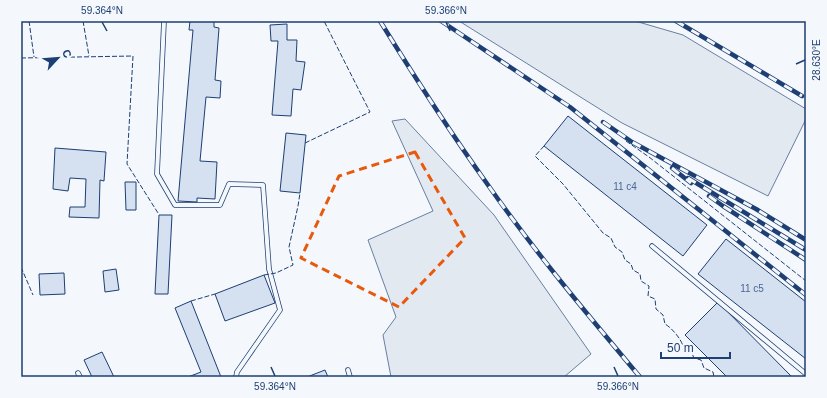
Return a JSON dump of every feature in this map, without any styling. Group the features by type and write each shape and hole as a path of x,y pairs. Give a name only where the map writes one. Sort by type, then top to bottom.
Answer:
{"lane":[{"path":"164,21 157,174 175,204 220,205 229,184 263,185 269,269 280,310 237,372 236,377"},
{"path":"652,246 806,374"},
{"path":"348,370 350,377"}],"highlighted area":[{"path":"415,152 465,238 399,307 301,258 339,176"}],"shaded area":[{"path":"459,21 635,21 683,35 806,109 806,119 768,196 622,123"},
{"path":"405,119 494,215 591,354 564,377 391,377 383,335 396,317 368,240 433,211 392,121"}],"building":[{"path":"190,21 214,21 214,27 219,28 215,80 221,81 220,98 206,97 200,161 217,162 215,199 197,198 197,202 178,201 193,30 189,30"},
{"path":"287,24 287,40 297,40 296,61 305,62 301,90 293,89 291,116 272,115 278,41 271,41 270,25"},
{"path":"568,116 707,225 683,256 544,146"},
{"path":"286,133 306,135 300,193 280,191"},
{"path":"55,148 106,152 104,181 100,180 99,218 69,217 70,207 85,207 86,179 70,178 68,191 53,189"},
{"path":"125,182 136,182 136,210 126,210"},
{"path":"159,215 172,215 168,294 155,294"},
{"path":"726,239 806,302 806,359 698,274"},
{"path":"116,269 119,290 105,292 103,271"},
{"path":"64,273 65,294 40,295 39,274"},
{"path":"264,275 275,303 225,321 215,294"},
{"path":"191,301 221,377 188,377 201,372 175,308"},
{"path":"718,302 792,377 727,377 685,335"},
{"path":"102,352 114,377 92,377 84,360"},
{"path":"325,370 328,377 307,377"}],"railway":[{"path":"380,21 446,124 506,210 600,330 640,377"},
{"path":"441,21 570,107 806,295"},
{"path":"676,21 802,96"},
{"path":"603,122 632,142 756,209 806,240"},
{"path":"672,168 691,183"},
{"path":"688,178 806,250"},
{"path":"709,196 806,260"}],"fence":[{"path":"29,21 34,57"},
{"path":"83,21 89,56"},
{"path":"305,143 370,112 324,21"},
{"path":"21,58 133,56 127,164 158,213"},
{"path":"626,141 649,157 806,281"},
{"path":"544,146 535,156 563,184 603,233 611,238 615,247 622,252 625,260 631,264 633,270 640,274 641,281 649,286 648,296 655,299 656,309 663,315 665,324 676,334 683,346 690,349 694,358 701,360 704,368 713,372 714,377"},
{"path":"264,275 276,273 293,265 289,247 300,193"},
{"path":"21,267 33,295"},
{"path":"191,301 215,294"}]}
